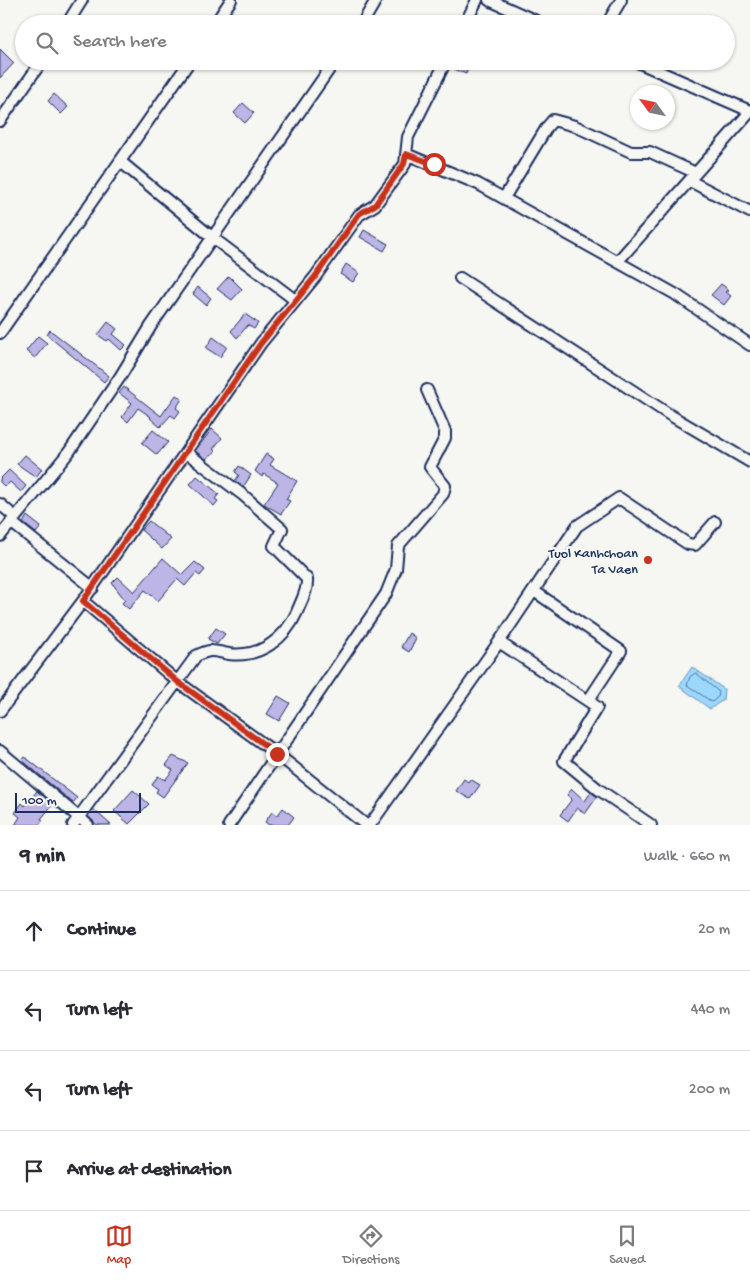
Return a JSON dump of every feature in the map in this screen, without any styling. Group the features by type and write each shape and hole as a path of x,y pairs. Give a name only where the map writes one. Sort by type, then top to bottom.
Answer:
{"street":[{"path":"72,15 82,0"},
{"path":"221,15 231,0"},
{"path":"367,15 376,0"},
{"path":"470,15 477,0"},
{"path":"489,0 523,15"},
{"path":"613,15 622,0"},
{"path":"0,121 36,70"},
{"path":"0,333 184,70"},
{"path":"0,536 69,452 120,377 151,326 329,70"},
{"path":"0,711 93,588 261,343 315,277 359,214 375,205 404,164 408,137 442,70"},
{"path":"618,261 750,111 656,70"},
{"path":"504,198 553,120 575,126 631,152 650,152 750,212"},
{"path":"406,154 478,184 618,261 675,294 750,345"},
{"path":"121,162 213,238 295,300"},
{"path":"460,278 670,415 750,462"},
{"path":"229,825 386,594 396,569 398,546 443,494 445,486 430,467 445,438 445,431 427,390"},
{"path":"76,821 196,656 209,649 230,654 258,652 273,643 293,619 308,586 307,579 274,546 282,529 243,495 187,453"},
{"path":"370,825 500,642 577,526 619,498 688,544 695,545 716,522"},
{"path":"0,504 13,520 93,588"},
{"path":"534,591 621,651 588,701"},
{"path":"83,601 178,682 277,754 366,825"},
{"path":"500,642 597,707 564,761 598,789 651,825"},
{"path":"0,751 76,821 88,825"}],"water":[{"path":"692,667 724,689 723,700 710,709 679,686"}],"building":[{"path":"0,49 14,63 0,78"},
{"path":"456,70 468,70 466,74"},
{"path":"54,94 68,107 61,114 48,101"},
{"path":"243,103 254,113 245,123 234,113"},
{"path":"364,230 388,244 384,251 360,237"},
{"path":"346,264 359,273 353,282 340,274"},
{"path":"229,276 242,289 232,300 217,289"},
{"path":"721,284 729,290 726,292 731,296 724,305 711,295"},
{"path":"198,287 211,298 206,305 193,294"},
{"path":"245,314 258,323 254,329 248,325 237,338 231,331"},
{"path":"108,322 117,329 113,334 126,345 121,350 109,339 107,341 98,335"},
{"path":"50,330 109,376 104,382 47,335"},
{"path":"38,336 47,343 35,358 26,351"},
{"path":"213,337 227,347 220,357 206,348"},
{"path":"124,387 161,416 176,395 182,399 176,408 180,411 175,418 171,415 160,427 151,417 138,408 128,422 122,417 132,403 119,393"},
{"path":"212,429 222,438 213,449 216,451 206,459 195,451"},
{"path":"153,430 168,442 157,455 142,443"},
{"path":"266,454 274,459 270,465 297,481 286,499 290,501 281,514 264,504 278,483 264,474 262,477 255,471"},
{"path":"25,455 42,469 36,477 17,464"},
{"path":"239,466 251,475 243,487 235,481 239,475 235,472"},
{"path":"9,470 26,486 21,492 10,482 5,487 0,482 0,479"},
{"path":"197,476 219,494 215,499 218,501 214,506 190,484"},
{"path":"27,516 41,527 36,533 23,523"},
{"path":"149,521 171,539 162,549 141,530"},
{"path":"163,558 182,575 195,562 205,570 200,576 196,573 185,586 177,579 158,601 145,590 129,609 122,603 125,600 112,583 118,577 134,592"},
{"path":"216,628 225,634 217,644 208,639"},
{"path":"409,633 416,638 409,652 401,647"},
{"path":"278,696 290,703 279,721 267,714"},
{"path":"173,756 188,763 163,797 156,792 158,789 152,785 158,776 165,780 173,770 166,765"},
{"path":"25,757 77,798 73,803 22,760"},
{"path":"464,779 468,782 470,779 480,785 470,799 456,791"},
{"path":"572,789 585,801 591,792 597,797 585,814 577,808 568,821 560,815 572,799 567,795"},
{"path":"133,790 149,804 129,824 114,811"},
{"path":"37,791 53,804 41,819 43,820 39,825 15,825 20,817 15,813 22,803 25,806"},
{"path":"283,808 294,817 288,825 269,825 265,822 272,812 277,816"},
{"path":"93,809 111,825 97,825 88,816"}],"place":[{"name":"Tuol Kanhchoan Ta Vaen","path":"648,560"}],"route":[{"path":"277,754 178,682 83,601 182,461 261,343 315,277 359,214 375,205 404,164 406,154 434,164"}]}
